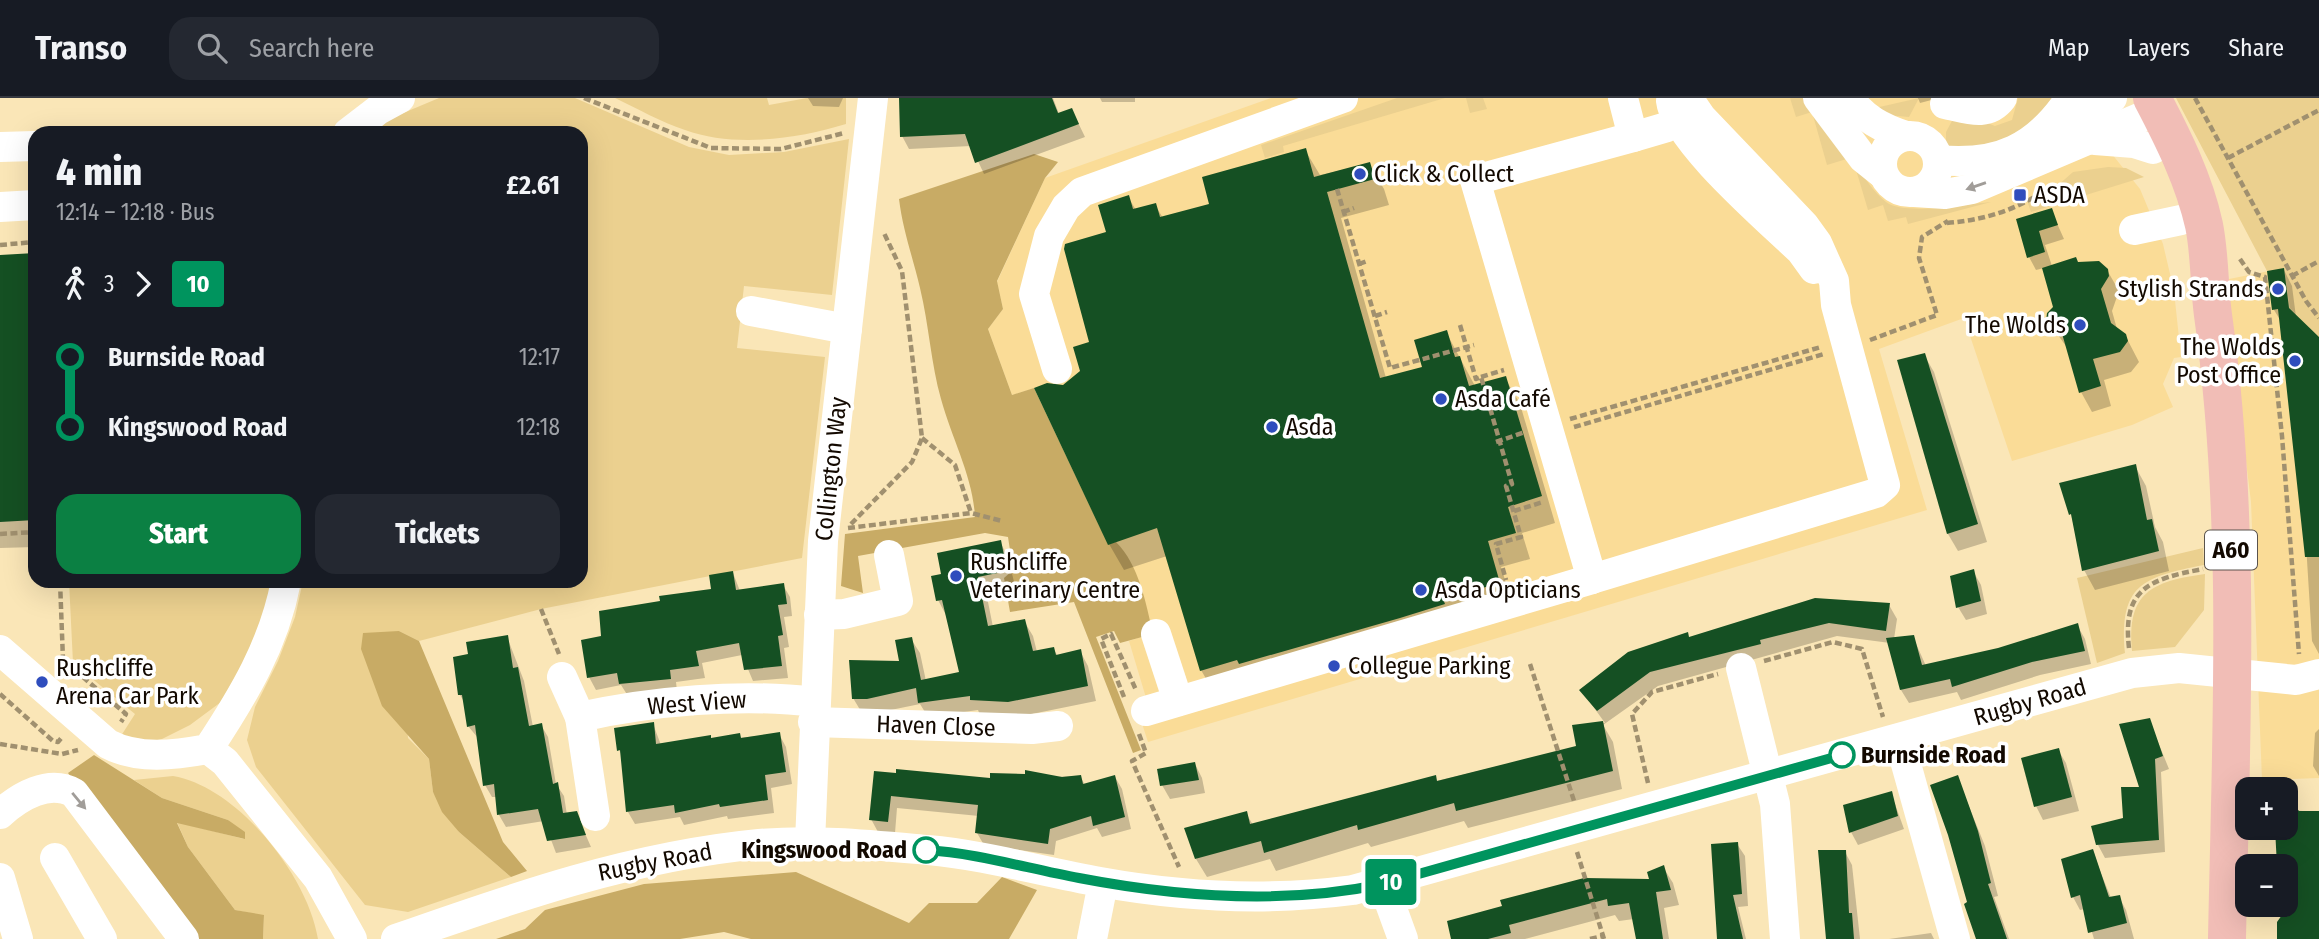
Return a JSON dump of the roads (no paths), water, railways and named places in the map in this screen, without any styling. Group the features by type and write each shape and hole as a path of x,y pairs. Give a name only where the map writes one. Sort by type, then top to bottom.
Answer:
{"main road":[{"name":"A60","path":"2140,112 2166,174 2181,220 2222,265"},
{"name":"A60","path":"2140,112 2175,139 2204,227 2222,265 2234,674 2227,939"}],"street":[{"path":"357,126 400,98"},
{"path":"1057,369 1034,294 1049,236 1066,207 1082,192 1343,98"},
{"path":"1623,98 1729,146 1836,305"},
{"path":"1883,174 1883,154 1896,139 1912,136 1949,101 1976,111 1989,110 2002,98"},
{"path":"2040,136 2070,98"},
{"path":"1832,102 1863,158 1883,174 1895,189 1945,194 1972,189 2089,139 2134,142 2140,112 2040,136 1986,160 1968,163 1938,160"},
{"path":"1832,102 1862,114 1881,127 1928,142 1938,160 1933,181 1914,192"},
{"name":"Collington Way","path":"810,842 823,541 871,112"},
{"path":"1136,714 1176,694 1592,579 1876,493 1885,485 1836,305 1834,281 1824,253 1804,225 1763,197 1664,117"},
{"path":"1592,579 1475,180 1664,117"},
{"path":"0,147 28,146"},
{"path":"0,207 28,205"},
{"path":"2134,230 2181,220"},
{"path":"751,311 847,329"},
{"path":"819,615 844,614 898,601 889,555"},
{"path":"208,749 255,675 280,615 285,588"},
{"path":"1156,634 1176,694"},
{"path":"0,650 108,744 120,750 140,755 208,749 225,762 318,878 352,939"},
{"path":"1741,668 1770,775 1775,804 1785,939"},
{"name":"Rugby Road","path":"396,939 550,886 604,871 684,854 760,844 810,842 932,850 1103,883 1181,893 1258,897 1315,895 1383,884 2132,673 2179,668 2296,680 2309,668"},
{"path":"562,677 580,717 595,816"},
{"name":"West View","path":"580,717 609,710 713,701 792,699 814,712"},
{"name":"Haven Close","path":"814,712 1032,729 1058,726"},
{"path":"1899,739 1955,939"},
{"path":"0,814 46,786 60,786 74,793 184,939"},
{"path":"55,858 102,939"},
{"path":"0,878 18,939"},
{"path":"1092,939 1103,883"},
{"path":"1383,884 1403,939"}],"place":[{"name":"Click & Collect","path":"1360,174"},
{"name":"ASDA","path":"2020,195"},
{"name":"Stylish Strands","path":"2278,289"},
{"name":"The Wolds","path":"2080,325"},
{"name":"The Wolds Post Office","path":"2295,361"},
{"name":"Asda Café","path":"1441,399"},
{"name":"Asda","path":"1272,427"},
{"name":"Rushcliffe Veterinary Centre","path":"956,576"},
{"name":"Asda Opticians","path":"1421,590"},
{"name":"Collegue Parking","path":"1334,666"},
{"name":"Rushcliffe Arena Car Park","path":"42,682"},
{"name":"Burnside Road","path":"1842,755"},
{"name":"Kingswood Road","path":"926,850"}]}
